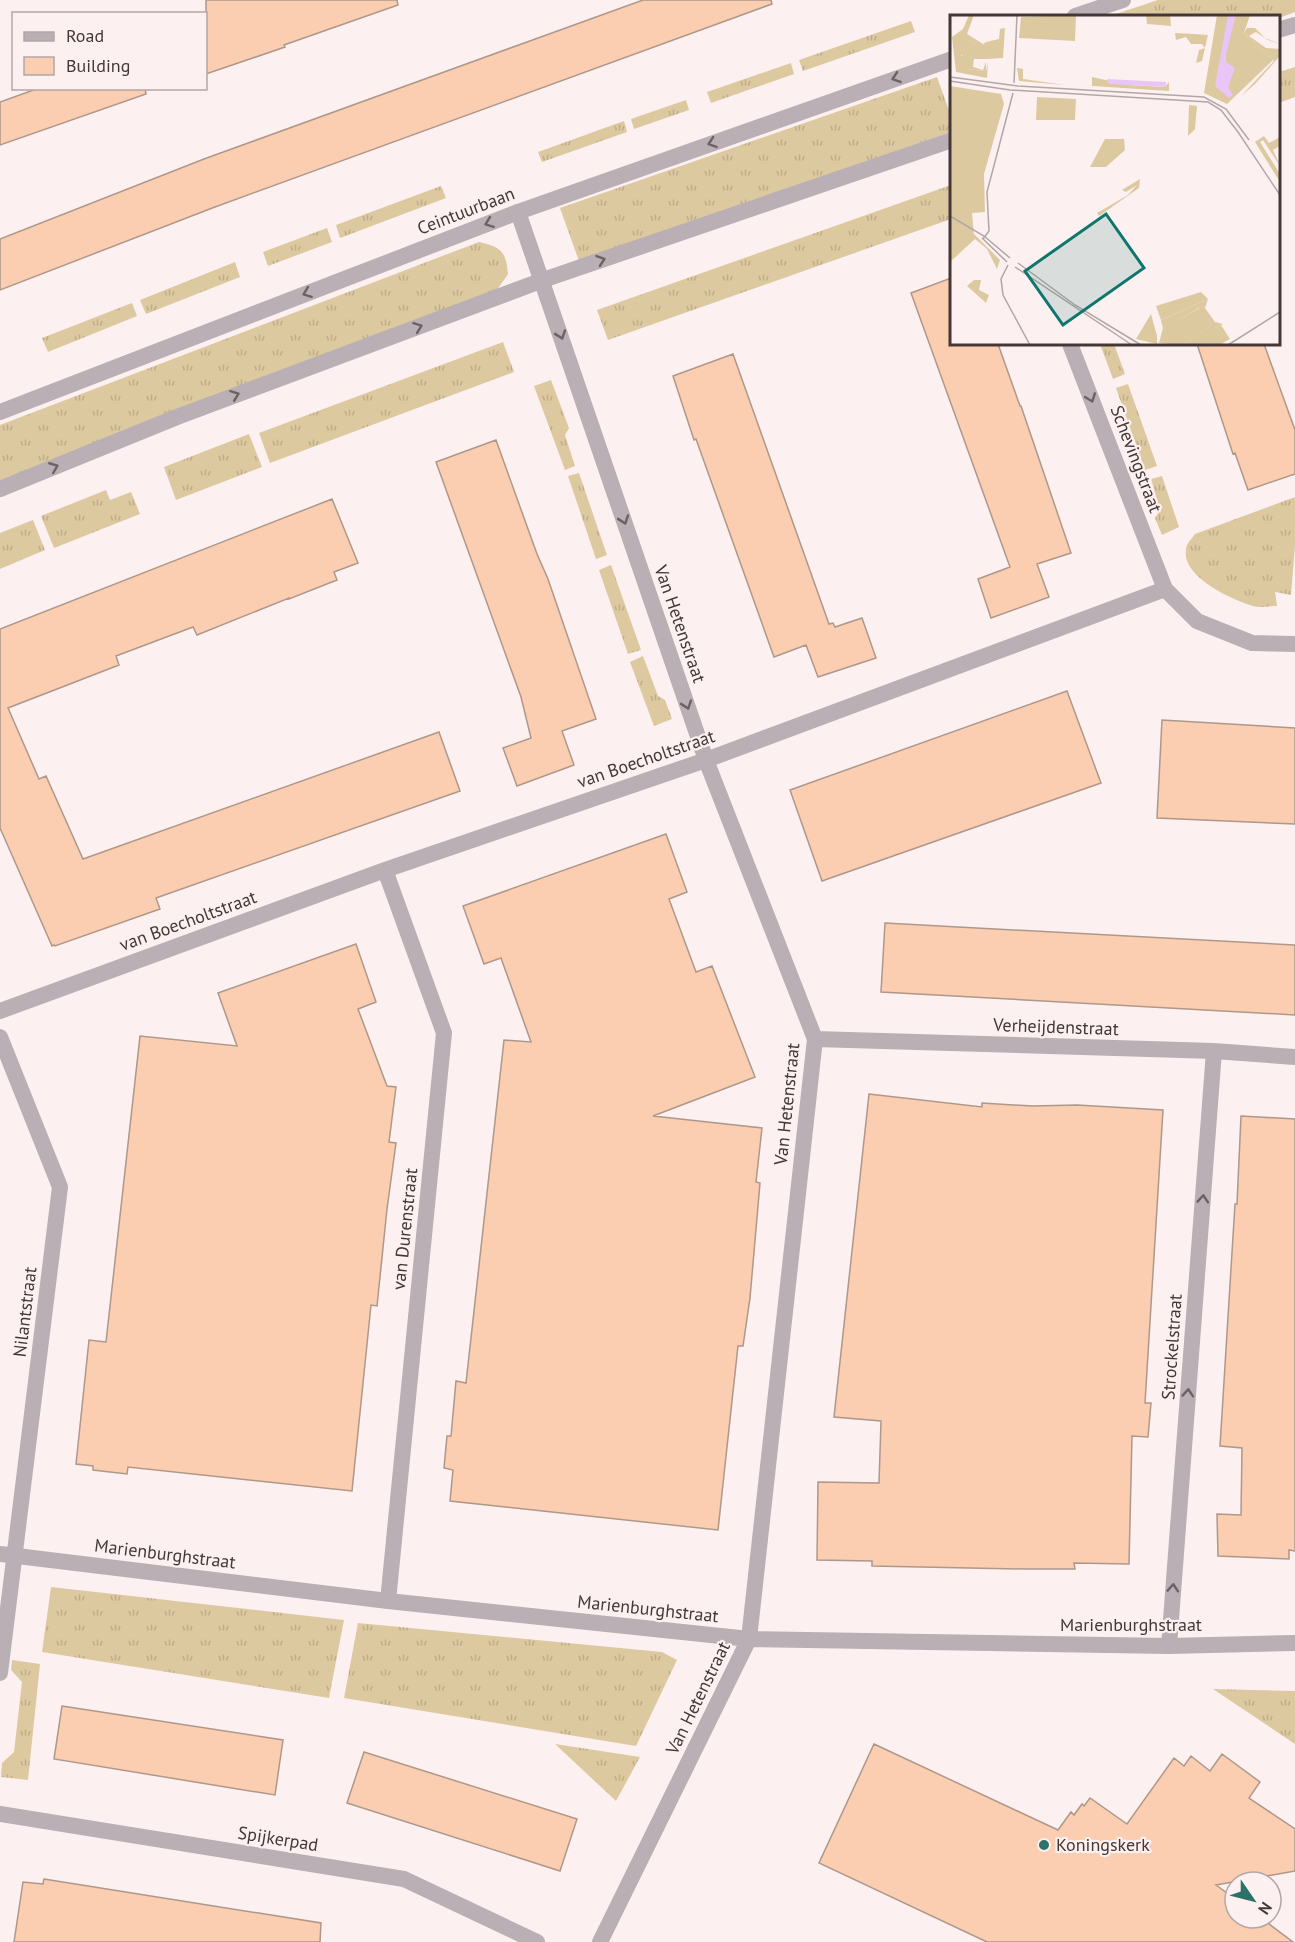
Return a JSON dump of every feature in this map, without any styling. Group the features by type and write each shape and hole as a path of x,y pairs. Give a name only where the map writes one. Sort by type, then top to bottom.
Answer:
{"street":[{"path":"1078,15 1123,0"},
{"path":"1280,29 1295,25"},
{"name":"Ceintuurbaan","path":"0,412 518,212 950,59"},
{"path":"0,489 177,417 543,280 950,140"},
{"name":"Van Hetenstraat","path":"518,212 706,760 815,1039 749,1639 600,1942"},
{"name":"Schevingstraat","path":"1070,345 1165,589"},
{"path":"1165,589 1197,621 1252,643 1295,644"},
{"name":"van Boecholtstraat","path":"0,1011 385,870 706,760 1165,589"},
{"name":"van Durenstraat","path":"385,870 444,1033 388,1601"},
{"name":"Nilantstraat","path":"0,1037 60,1187 7,1555 0,1673"},
{"name":"Verheijdenstraat","path":"815,1039 1214,1051 1295,1056"},
{"name":"Strockelstraat","path":"1169,1646 1214,1051"},
{"name":"Marienburghstraat","path":"7,1555 388,1601 749,1639 1169,1646 1295,1643"},
{"name":"Spijkerpad","path":"0,1814 404,1879 537,1942"}],"green space":[{"path":"1158,0 1295,0 1295,12 1280,18 1280,15 1113,15"},
{"path":"911,21 915,32 803,71 799,60"},
{"path":"791,63 794,74 711,103 707,92"},
{"path":"1295,67 1295,97 1280,103 1280,72"},
{"path":"937,77 950,113 950,132 579,261 560,208"},
{"path":"686,100 689,110 634,129 631,119"},
{"path":"624,121 627,132 542,162 538,152"},
{"path":"950,185 950,219 608,340 597,310"},
{"path":"441,186 446,198 340,238 336,225"},
{"path":"327,228 332,242 268,266 263,252"},
{"path":"479,242 497,248 506,260 508,274 497,290 0,481 0,425"},
{"path":"235,262 240,277 146,314 140,300"},
{"path":"132,303 137,316 48,352 42,338"},
{"path":"503,342 514,372 270,463 259,433"},
{"path":"1100,345 1114,345 1125,374 1113,379"},
{"path":"551,380 569,428 565,435 575,466 565,470 534,386"},
{"path":"1128,384 1157,466 1145,470 1116,388"},
{"path":"249,434 262,467 176,500 164,467"},
{"path":"579,473 607,555 596,559 568,476"},
{"path":"1162,476 1179,527 1162,535 1155,518 1160,510 1151,479"},
{"path":"106,490 110,500 131,492 140,514 54,548 41,516"},
{"path":"1295,497 1295,545 1291,595 1275,592 1277,606 1256,607 1232,598 1208,584 1190,566 1186,556 1187,545 1195,534"},
{"path":"33,520 45,550 0,569 0,533"},
{"path":"611,565 641,650 628,654 599,570"},
{"path":"643,656 658,696 665,700 672,719 654,726 630,662"},
{"path":"51,1587 344,1620 329,1698 42,1652"},
{"path":"358,1623 662,1652 677,1660 636,1746 344,1698"},
{"path":"12,1660 40,1664 28,1780 1,1777 2,1763 14,1752 22,1682 11,1670"},
{"path":"1213,1689 1295,1691 1295,1744"},
{"path":"555,1744 640,1757 616,1801"}],"building":[{"path":"206,0 397,0 398,5 207,74"},
{"path":"643,0 771,0 772,4 215,207 0,290 0,239 204,159"},
{"path":"33,90 145,90 146,94 0,145 0,102"},
{"path":"950,278 950,345 998,345 1071,553 1037,564 1049,597 991,618 978,579 1010,567 911,293"},
{"path":"1197,345 1264,345 1295,430 1295,474 1248,490 1235,453 1233,454"},
{"path":"733,354 829,624 833,623 835,627 862,618 876,658 818,677 806,645 774,657 696,439 694,440 673,376"},
{"path":"496,440 548,579 596,719 562,731 574,765 517,786 503,748 531,738 521,697 436,462"},
{"path":"332,499 358,563 334,572 337,580 197,635 193,627 116,656 119,665 8,708 39,779 46,776 83,859 439,732 460,791 156,898 160,909 52,946 0,828 0,629"},
{"path":"1067,691 1101,783 822,881 790,790"},
{"path":"1162,720 1295,728 1295,824 1157,818"},
{"path":"666,834 687,892 669,899 696,972 712,966 755,1077 653,1116 762,1128 756,1182 760,1183 750,1298 743,1346 738,1346 718,1530 450,1501 453,1470 444,1468 447,1436 451,1436 456,1381 466,1383 504,1040 531,1042 501,958 484,964 463,906"},
{"path":"885,923 1295,945 1295,1015 881,992"},
{"path":"356,944 376,1002 358,1009 387,1086 396,1087 389,1142 396,1143 377,1306 371,1305 352,1491 128,1467 127,1474 93,1470 93,1466 76,1464 89,1340 106,1342 140,1036 237,1046 218,993"},
{"path":"869,1094 982,1107 982,1103 1163,1110 1145,1403 1151,1403 1148,1437 1132,1436 1129,1564 1074,1563 1075,1569 1024,1569 872,1566 872,1561 817,1560 818,1482 879,1483 881,1421 834,1417"},
{"path":"1241,1116 1295,1119 1295,1551 1289,1550 1289,1559 1218,1556 1217,1514 1241,1515 1242,1448 1220,1446"},
{"path":"62,1706 283,1740 275,1795 54,1759"},
{"name":"Koningskerk","path":"874,1744 1058,1830 1071,1812 1074,1815 1090,1798 1127,1824 1174,1758 1184,1766 1191,1756 1210,1771 1222,1754 1260,1782 1249,1798 1295,1829 1295,1871 1283,1873 1283,1870 1223,1870 1223,1884 1216,1885 1223,1890 1223,1930 1277,1930 1293,1942 987,1942 819,1863"},
{"path":"364,1752 577,1819 560,1871 347,1803"},
{"path":"44,1879 321,1923 320,1942 14,1942 23,1882 43,1884"}],"place":[{"name":"Koningskerk","path":"1044,1845"}]}
